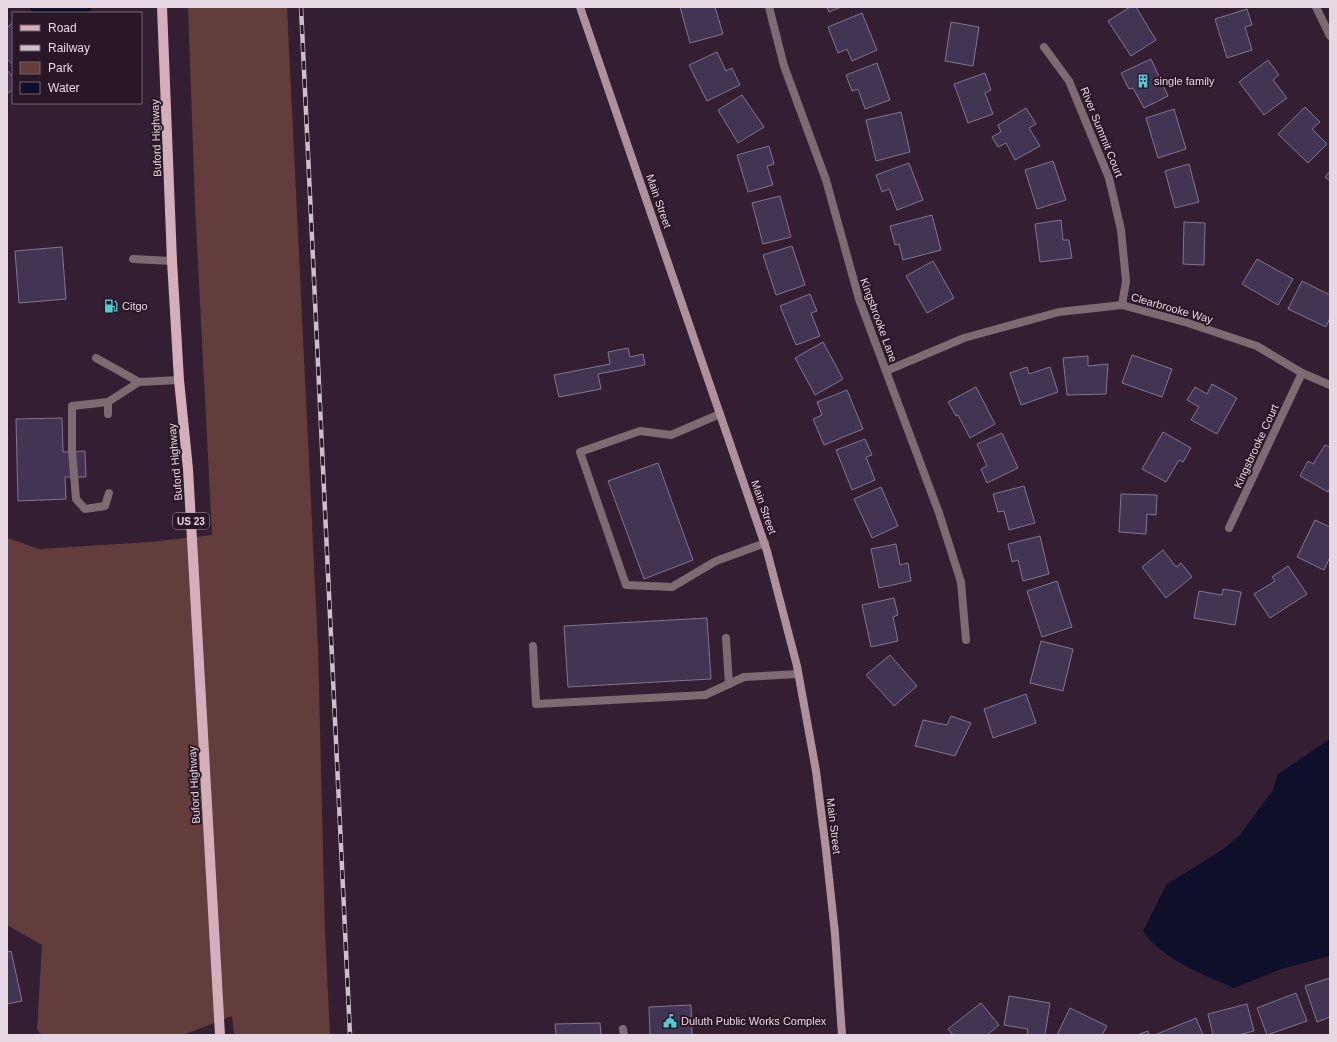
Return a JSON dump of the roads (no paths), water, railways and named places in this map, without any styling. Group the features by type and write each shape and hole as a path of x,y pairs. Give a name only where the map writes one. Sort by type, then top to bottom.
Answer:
{"main road":[{"name":"Buford Highway","path":"162,7 172,261 179,380 188,469 220,1035"}],"street":[{"name":"Main Street","path":"580,7 765,543 798,674 816,771 835,934 842,1035"},
{"name":"Kingsbrooke Lane","path":"769,7 784,66 826,180 859,299 939,513 961,582 966,640"},
{"path":"1316,7 1330,36"},
{"name":"River Summit Court","path":"1044,47 1069,81 1109,178 1121,230 1126,281 1122,304"},
{"path":"133,259 172,261"},
{"name":"Clearbrooke Way","path":"886,371 971,336 1059,312 1122,304 1188,323 1257,346 1302,373 1330,386"},
{"path":"96,358 139,382"},
{"name":"Kingsbrooke Court","path":"1229,528 1302,373"},
{"path":"109,493 105,506 85,509 76,499 72,451 72,406 108,402 139,382 179,380"},
{"path":"108,402 108,414"},
{"path":"720,414 671,435 640,430 580,452 626,586 672,587 716,561 765,543"},
{"path":"726,638 729,684"},
{"path":"533,646 536,704 705,695 744,677 798,674"}],"water":[{"path":"29,7 91,7 91,12 32,12"},
{"path":"1330,739 1330,956 1281,969 1234,988 1184,965 1160,950 1143,931 1166,885 1222,850 1239,836 1273,790 1278,774"}],"railway":[{"path":"301,7 350,1035"}],"place":[{"name":"single family","path":"1143,81"},
{"name":"Citgo","path":"111,306"},
{"name":"Duluth Public Works Complex","path":"670,1021"}]}
